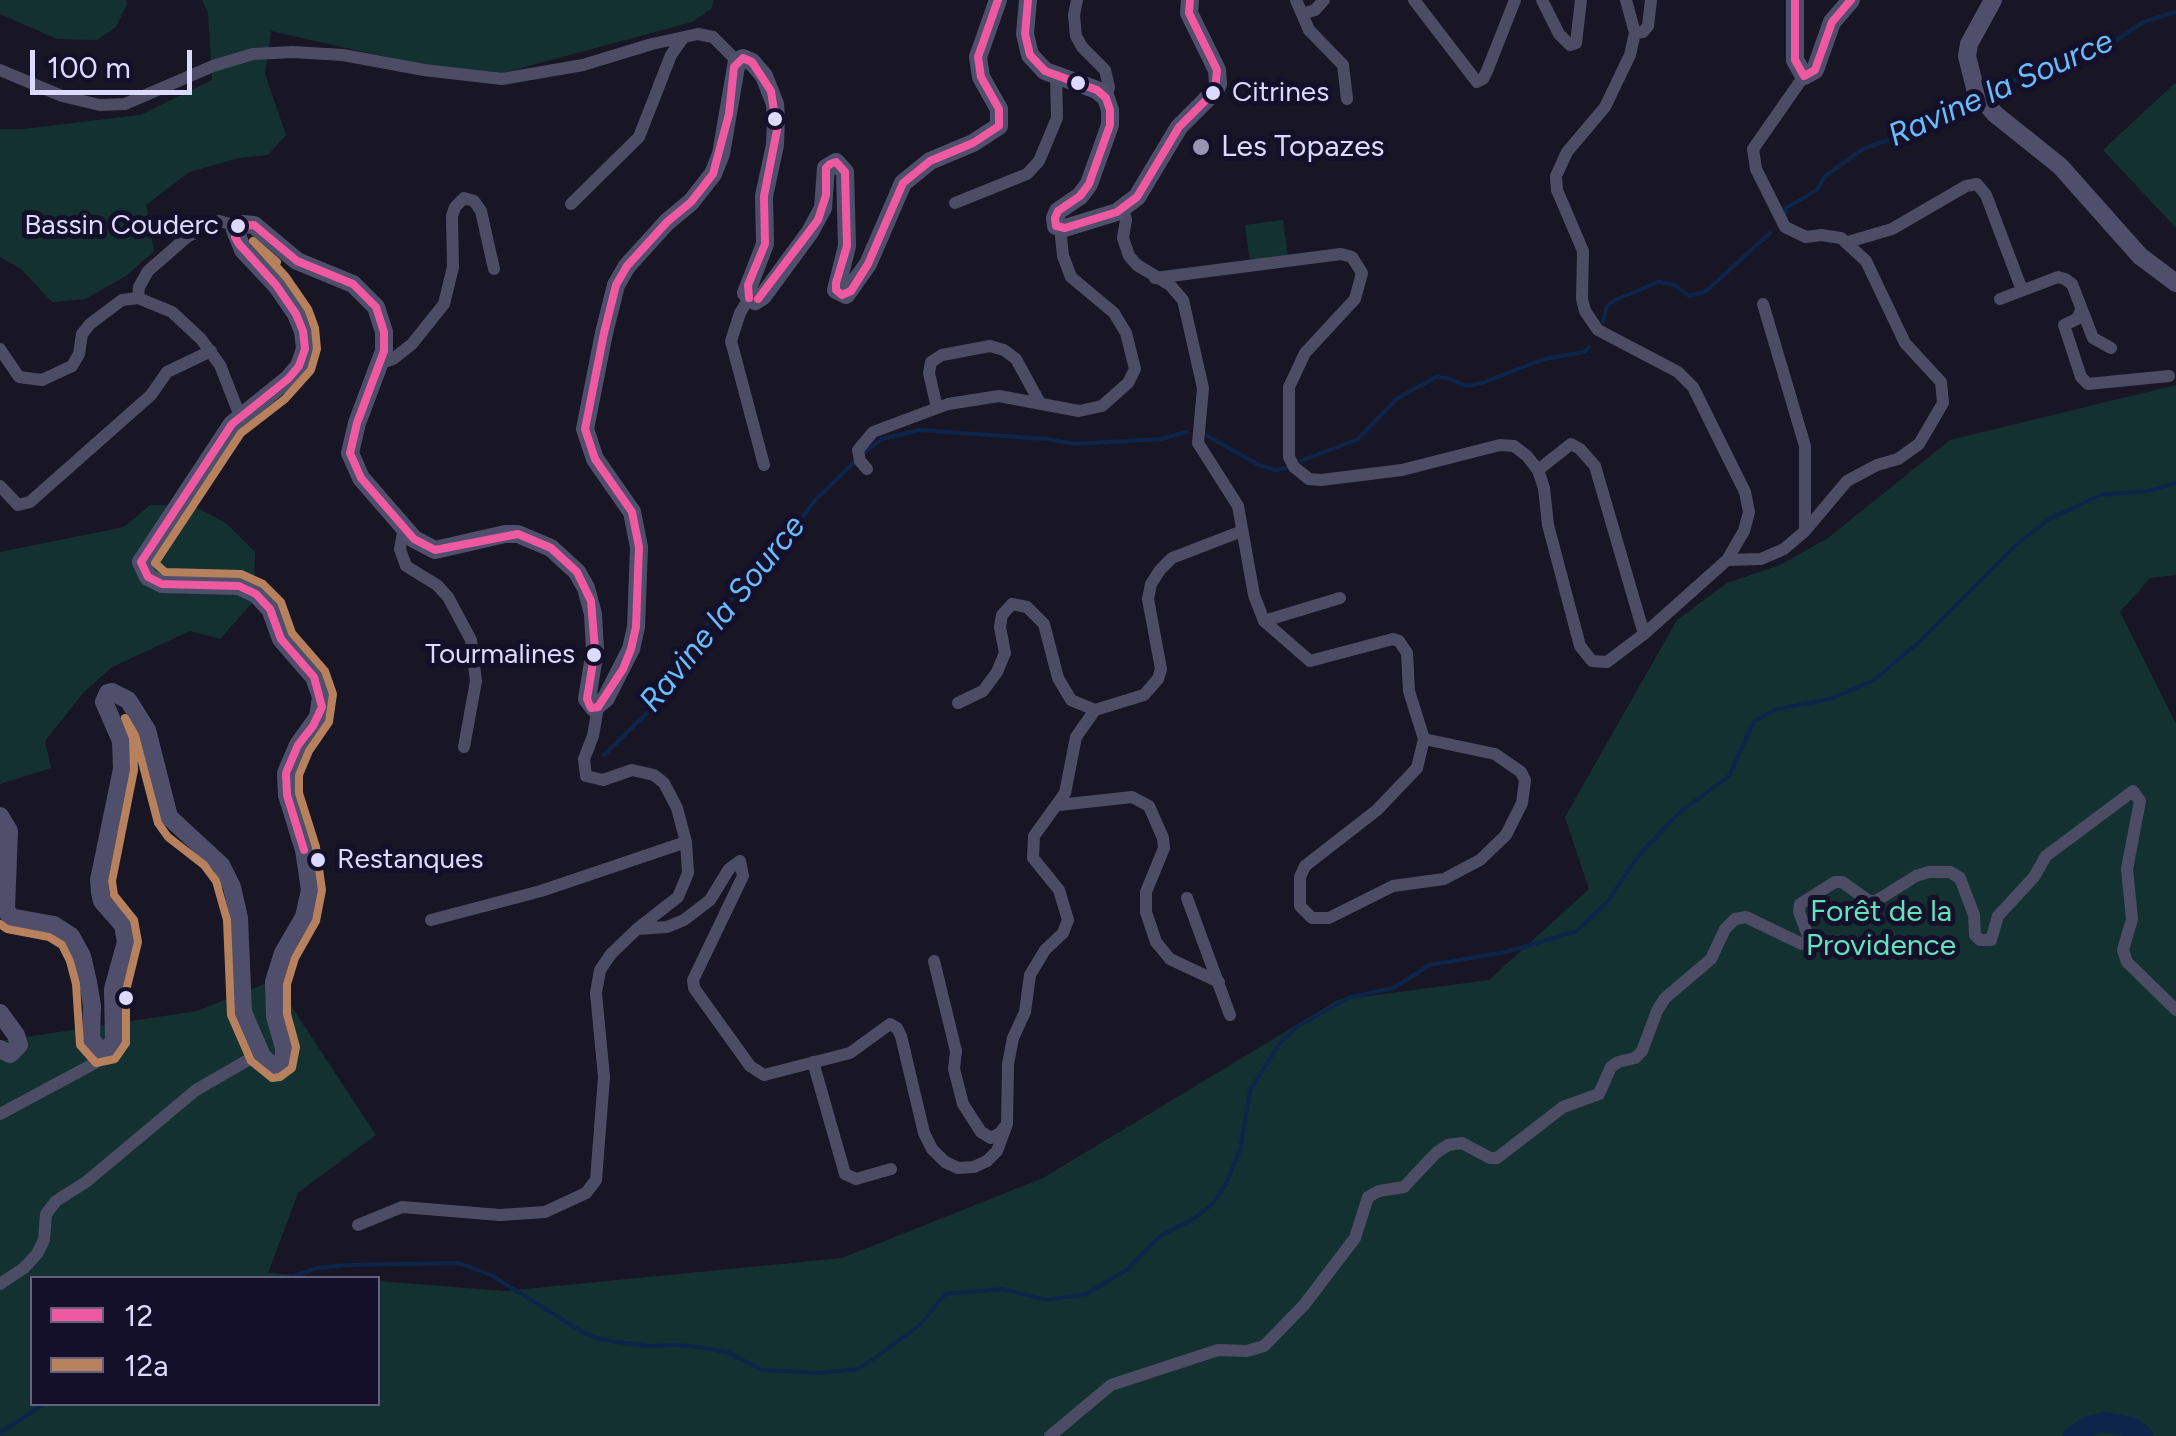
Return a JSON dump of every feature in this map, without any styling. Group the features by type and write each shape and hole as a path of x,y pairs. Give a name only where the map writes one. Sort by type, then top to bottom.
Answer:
{"main road":[{"path":"0,816 10,831 6,909 10,917 54,925 78,945 92,1006 91,1040 101,1052 110,1048 114,1042 113,989 126,942 123,924 102,901 99,880 122,769 121,741 104,702 112,692 128,700 147,730 169,817 221,865 232,887 239,918 243,1012 260,1053 274,1066 284,1057 274,1006 274,982 283,953 300,926 310,899 304,850 286,784 289,765 322,707 314,677 281,639 270,610 256,594 239,586 162,584 148,577 142,562 149,546 240,416 288,378 299,366 306,349 296,314 276,284 239,244 238,226 254,225 297,261 336,275 366,294 376,308 384,332 381,363 360,412 350,453 361,478 414,539 435,550 518,534 551,548 577,572 591,601 594,650 587,699 591,708 598,707 623,670 631,650 636,627 639,547 632,512 595,459 585,428 600,349 616,285 628,266 713,174 721,154 737,61 743,58 752,62 764,76 776,118 775,145 764,196 765,244 748,286 749,298 763,296 818,220 826,194 826,168 836,162 845,172 847,246 836,283 842,296 852,291 868,264 904,183 930,162 998,126 999,109 981,78 978,56 998,0"},
{"path":"1028,0 1026,45 1037,64 1086,84 1106,98 1110,125 1096,170 1080,196 1058,210 1055,222 1060,227 1073,228 1123,208 1143,188 1179,127 1218,84 1216,70 1189,13 1190,0"},
{"path":"1796,0 1795,60 1804,76 1812,74 1818,66 1832,22 1851,0"},
{"path":"1993,0 1984,12 1967,56 1970,75 1983,102 2060,166 2140,256 2176,283"},
{"path":"0,1013 16,1034 19,1045 10,1054 0,1049"}],"street":[{"path":"1077,0 1076,36 1105,70 1109,87 1106,98"},
{"path":"1296,0 1313,35 1344,65 1347,99"},
{"path":"1302,14 1315,10 1324,0"},
{"path":"1414,0 1477,82 1487,71 1515,0"},
{"path":"1542,0 1559,34 1570,44 1576,43 1582,0"},
{"path":"1156,278 1340,254 1357,261 1362,279 1355,299 1305,353 1289,388 1289,457 1300,474 1321,480 1402,470 1500,445 1514,446 1538,470 1548,525 1585,655 1592,661 1607,662 1727,560 1748,522 1745,492 1686,378 1609,337 1590,322 1582,299 1583,251 1557,190 1559,164 1605,107 1630,55 1635,33 1626,0"},
{"path":"1635,33 1648,26 1651,0"},
{"path":"0,70 62,96 100,106 125,104 213,66 252,54 343,55 424,70 502,78 583,66 698,34 713,37 737,61"},
{"path":"572,204 639,138 671,55 684,38"},
{"path":"955,203 1026,174 1039,161 1057,118 1056,74"},
{"path":"1727,560 1772,556 1804,531 1848,481 1877,464 1898,459 1918,444 1943,403 1941,382 1905,344 1866,260 1848,242 1834,236 1798,235 1785,227 1754,162 1754,149 1804,76"},
{"path":"1848,242 1892,229 1966,186 1977,184 1986,195 2022,290"},
{"path":"381,363 412,344 444,304 453,267 452,216 464,198 474,200 481,211 494,268"},
{"path":"1123,208 1129,256 1170,284 1183,300 1203,388 1198,442 1202,454 1232,493 1264,622 1310,661 1387,640 1399,641 1408,652 1409,691 1424,739 1417,768 1402,787 1305,866 1300,877 1300,906 1312,918 1329,918 1394,886 1444,879 1480,860 1506,835 1522,803 1525,780 1521,772 1495,754 1424,739"},
{"path":"138,298 138,287 148,271 187,237 219,222 238,226"},
{"path":"867,469 858,450 872,432 937,408 986,396 1014,397 1079,411 1111,401 1134,374 1130,348 1119,320 1071,277 1060,227"},
{"path":"2000,298 2058,277 2065,279 2072,284 2093,338 2111,348"},
{"path":"0,350 19,377 42,380 72,366 79,354 82,334 90,324 122,300 138,298 172,312 211,351 240,416"},
{"path":"749,298 731,341 764,465"},
{"path":"1764,304 1805,446 1804,531"},
{"path":"2082,310 2077,319 2064,325 2081,377 2088,384 2169,376"},
{"path":"937,408 929,374 931,362 942,355 990,346 1016,359 1040,403"},
{"path":"0,486 18,504 30,502 151,395 168,372 211,351"},
{"path":"1538,470 1571,444 1594,466 1644,634"},
{"path":"404,527 400,549 406,566 448,597 471,640 476,681 464,747"},
{"path":"637,929 666,927 684,920 710,900 729,869 740,861 743,876 694,972 694,988 756,1072 764,1075 850,1053 890,1024 901,1036 924,1133 932,1150 958,1168 986,1161 997,1152 1006,1124 1008,1064 1013,1038 1026,1012 1030,974 1045,950 1063,933 1068,920 1059,890 1033,858 1034,836 1058,804 1072,772 1076,737 1095,710 1144,695 1158,679 1160,658 1148,599 1160,570 1172,558 1242,531"},
{"path":"1264,622 1340,598"},
{"path":"958,704 982,690 997,672 1005,653 1002,615 1012,604 1020,604 1044,624 1063,689 1071,700 1095,710"},
{"path":"358,1225 402,1207 528,1215 562,1207 586,1193 598,1172 604,1077 597,981 604,961 678,897 688,873 686,842 677,808 664,783 654,775 632,770 602,780 586,776 584,758 598,707"},
{"path":"1050,1436 1110,1385 1218,1350 1247,1351 1264,1346 1304,1305 1354,1238 1368,1197 1378,1191 1404,1187 1448,1144 1462,1144 1497,1158 1562,1107 1599,1094 1612,1067 1642,1051 1657,1010 1712,960 1725,929 1735,919 1746,917 1802,944 1810,938 1798,912 1800,904 1835,882 1876,901 1916,876 1950,872 1960,878 1974,915 1975,935 1980,940 1991,940 1998,916 2034,877 2046,856 2133,791 2140,802 2127,869 2132,919 2123,950 2135,971 2176,1010"},
{"path":"1058,804 1132,797 1148,806 1163,838 1161,860 1146,892 1146,912 1156,942 1170,959 1219,982"},
{"path":"432,920 541,891 686,842"},
{"path":"1187,898 1230,1015"},
{"path":"934,961 956,1051 954,1069 963,1104 971,1121 986,1136 1000,1133 1006,1124"},
{"path":"0,1114 95,1064 101,1052"},
{"path":"0,1284 37,1254 44,1240 46,1214 56,1201 86,1182 196,1090 260,1053"},
{"path":"813,1062 846,1174 856,1178 891,1169"}],"green space":[{"path":"0,0 126,0 127,4 116,27 97,40 57,39 0,14"},
{"path":"202,0 714,0 711,9 692,22 503,73 457,73 271,31 265,74 286,135 268,155 239,158 189,172 146,205 154,251 126,276 85,299 52,302 21,269 0,257 0,129 140,115 212,80 208,13"},
{"path":"2176,84 2176,228 2103,150"},
{"path":"1283,220 1288,257 1250,262 1245,225"},
{"name":"Forêt de la Providence","path":"2176,385 2176,575 2150,578 2120,612 2176,724 2176,1436 0,1436 0,1041 197,1011 274,980 376,1135 298,1193 268,1273 309,1276 30,1276 30,1406 380,1406 380,1281 505,1291 842,1258 1043,1178 1338,1000 1489,980 1589,889 1565,817 1677,620 1727,583 1780,565 1828,538 1950,440"},
{"path":"150,505 194,506 226,523 255,552 254,601 220,639 190,631 112,667 84,692 45,741 51,768 0,784 0,552 124,527"}],"waterway":[{"name":"Ravine la Source","path":"1984,91 2103,49 2143,22 2176,12"},
{"name":"Ravine la Source","path":"1785,213 1786,208 1817,190 1825,176 1863,149 1946,119 1971,99"},
{"name":"Ravine la Source","path":"1603,321 1607,306 1615,300 1658,282 1675,285 1689,296 1705,292 1770,233"},
{"name":"Ravine la Source","path":"1301,461 1358,439 1398,398 1436,377 1466,386 1482,383 1544,359 1584,352 1589,347"},
{"name":"Ravine la Source","path":"861,455 882,439 919,430 1076,444 1161,439 1187,432"},
{"name":"Ravine la Source","path":"1204,434 1259,465 1276,470 1286,468"},
{"name":"Ravine la Source","path":"604,755 686,670 711,617 756,578 815,500 855,462"},
{"path":"295,1276 317,1268 347,1265 459,1263 491,1275 584,1333 604,1340 706,1348 729,1353 762,1370 820,1373 859,1369 920,1325 945,1294 1002,1289 1047,1300 1087,1294 1128,1269 1160,1236 1195,1218 1212,1204 1226,1184 1240,1150 1250,1091 1278,1045 1298,1026 1350,997 1394,988 1429,965 1506,952 1577,931 1608,901 1639,855 1679,813 1729,776 1754,721 1777,709 1830,699 1874,680 1919,642 2017,544 2051,518 2101,495 2148,491 2176,483"},
{"path":"0,1433 41,1406"},
{"path":"2073,1436 2105,1422 2132,1427 2143,1436"}],"transit line":[{"name":"12","path":"758,299 818,220 826,195 826,168 830,164 836,162 845,172 847,246 836,283 836,290 842,295 851,291 868,264 903,183 930,161 973,143 999,126 999,109 981,77 978,57 998,0"},
{"name":"12","path":"1028,0 1025,34 1030,55 1045,71 1097,90 1106,98 1110,110 1110,125 1089,184 1055,218 1056,226 1065,228 1117,212 1137,197 1179,127 1215,91 1217,70 1189,13 1190,0"},
{"name":"12","path":"1795,0 1795,60 1804,76 1815,70 1832,22 1851,0"},
{"name":"12","path":"598,707 631,649 636,627 639,547 632,512 595,459 585,429 604,333 616,285 627,266 691,202 713,174 729,114 734,67 743,58 752,62 771,91 777,130 764,196 765,244 748,285 749,298"},
{"name":"12","path":"304,850 287,795 286,773 322,707 314,677 281,639 270,609 256,594 239,586 162,584 148,577 141,562 232,424 288,379 299,366 305,349 296,314 239,244 235,237 238,226 254,225 297,261 353,284 376,307 384,332 384,351 350,453 361,478 414,539 435,550 518,534 551,548 577,572 591,601 595,650 587,699 591,708 598,707"},
{"name":"12a","path":"0,924 7,929 49,937 62,945 76,984 80,1045 96,1063 115,1059 126,1043 126,991 138,942 134,920 114,895 112,881 134,770 133,738 125,718 135,735 158,823 216,881 227,920 231,1015 251,1061 272,1078 292,1068 296,1047 287,1014 287,984 295,958 316,921 322,890 316,847 299,793 299,775 309,751 329,722 333,694 325,671 292,633 281,602 263,584 241,574 165,572 155,563 241,433 285,399 311,370 317,349 308,309 286,277 253,241 277,262"}],"place":[{"name":"Citrines","path":"1213,93"},
{"name":"Les Topazes","path":"1201,147"},
{"name":"Bassin Couderc","path":"238,226"},
{"name":"Tourmalines","path":"594,655"},
{"name":"Restanques","path":"318,860"}]}
